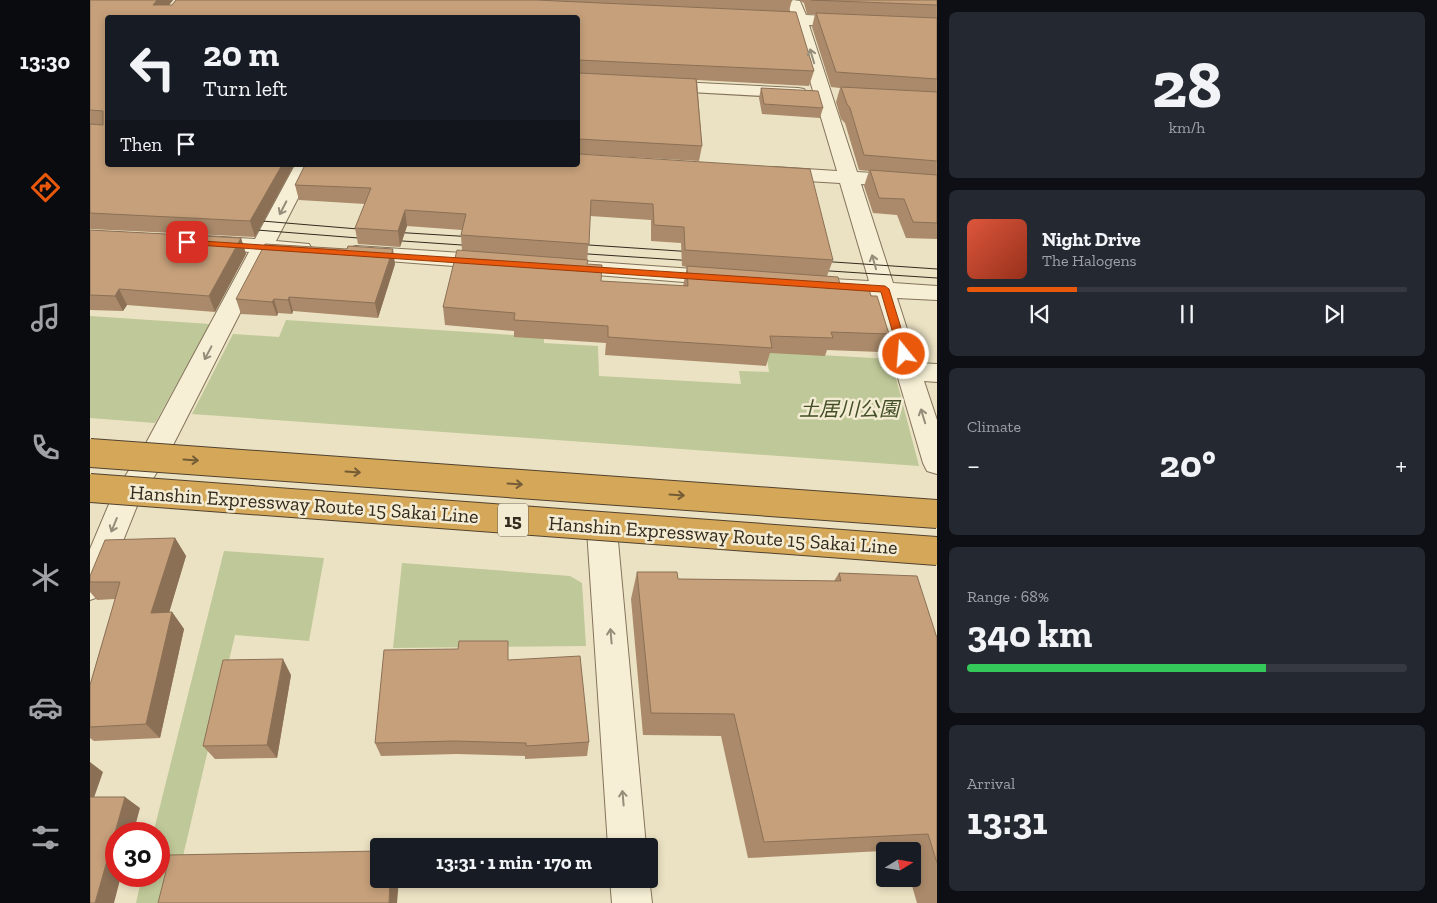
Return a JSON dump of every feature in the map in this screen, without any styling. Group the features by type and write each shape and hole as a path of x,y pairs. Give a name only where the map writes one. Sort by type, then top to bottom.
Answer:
{"highway":[{"name":"Hanshin Expressway Route 15 Sakai Line","path":"90,453 937,514"},
{"name":"Hanshin Expressway Route 15 Sakai Line","path":"90,488 937,552"}],"street":[{"path":"752,17 797,10 869,23"},
{"path":"797,10 833,95 850,178 937,463"},
{"path":"646,85 833,95"},
{"path":"90,586 126,497 155,453 304,167"},
{"path":"751,172 937,183"},
{"path":"187,242 510,264"},
{"path":"550,266 747,280"},
{"path":"816,284 937,293"},
{"path":"909,371 937,373"},
{"path":"602,530 626,838"},
{"path":"631,888 632,903"}],"green space":[{"path":"90,316 210,324 155,423 90,418"},
{"name":"土居川公園","path":"286,320 544,337 544,343 598,346 599,376 741,384 739,371 769,372 766,352 891,359 919,466 192,414 233,334 279,337"},
{"path":"224,551 324,558 309,641 235,635 172,903 136,903 140,887 170,887 170,822 156,822"},
{"path":"402,563 570,576 582,583 586,646 393,648"}],"building":[{"path":"90,0 157,0 153,5 172,5 176,0 536,0 796,12 814,71 580,60 580,15 105,15 105,167 281,167 250,221 90,213 90,124 103,125 103,111 90,110"},
{"path":"811,0 937,0 937,5"},
{"path":"816,13 937,18 937,79 836,72"},
{"path":"580,73 696,79 702,146 580,139"},
{"path":"841,87 937,92 937,161 864,155 850,108"},
{"path":"761,88 818,91 823,108 764,104"},
{"path":"580,154 810,169 833,260 685,250 684,227 654,225 653,204 591,200 589,244 461,235 466,214 405,210 398,231 355,228 371,188 295,185 304,167 580,167"},
{"path":"870,170 937,175 937,223 913,222 904,199 879,198"},
{"path":"90,230 241,238 209,296 119,289 115,296 90,295"},
{"path":"265,244 347,249 348,246 393,249 375,303 289,297 288,300 274,299 272,302 236,299"},
{"path":"457,250 588,260 587,264 602,265 601,281 688,286 687,266 838,277 840,284 868,286 871,296 877,296 889,334 831,332 833,338 770,336 772,348 608,337 608,326 514,320 515,313 443,307"},
{"path":"175,538 151,613 172,612 146,724 90,727 90,685 120,582 90,582 90,576 105,540"},
{"path":"637,572 677,572 678,579 841,581 839,573 917,576 937,638 937,863 928,834 764,842 734,714 651,713"},
{"path":"459,641 508,641 508,660 580,656 589,742 526,746 526,743 454,741 375,743 384,650 458,649"},
{"path":"283,659 267,745 203,746 223,660"},
{"path":"90,797 125,797 118,822 105,822 105,868 95,903 90,903"},
{"path":"370,851 370,888 390,888 389,903 158,903 162,887 170,887 170,855"}],"tram line":[{"path":"250,220 370,230"},
{"path":"244,229 371,239"},
{"path":"392,232 474,237"},
{"path":"388,240 476,246"},
{"path":"574,244 694,252"},
{"path":"573,253 695,261"},
{"path":"819,261 937,269"},
{"path":"815,270 937,278"}],"route":[{"path":"187,242 885,289 904,354"}]}
